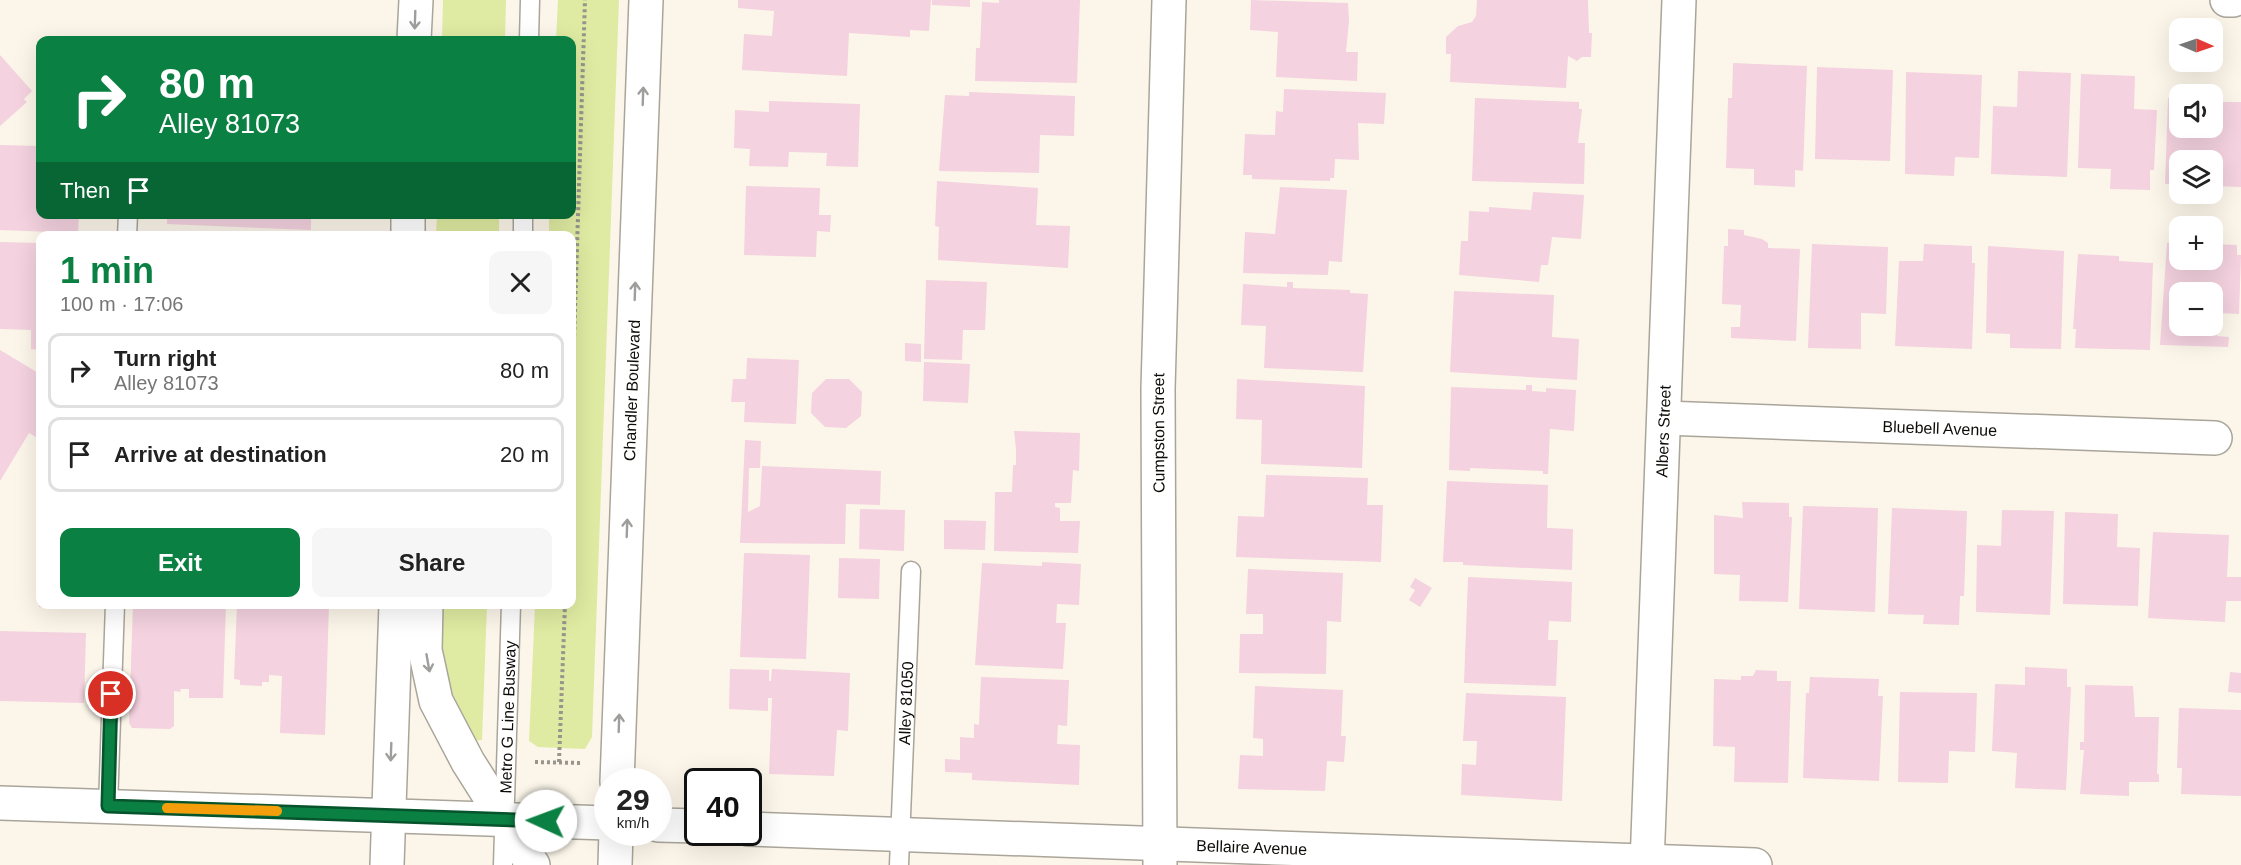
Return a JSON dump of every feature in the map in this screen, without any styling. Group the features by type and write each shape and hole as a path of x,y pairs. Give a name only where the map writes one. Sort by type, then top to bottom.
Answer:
{"street":[{"path":"414,36 416,0"},
{"name":"Chandler Boulevard","path":"604,768 646,0"},
{"name":"Cumpston Street","path":"1161,854 1158,389 1169,0"},
{"name":"Albers Street","path":"1647,863 1679,0"},
{"path":"2227,0 2233,0"},
{"name":"Bluebell Avenue","path":"1664,418 2215,438"},
{"path":"387,865 396,609"},
{"path":"426,609 425,650 436,700 468,762 533,865"},
{"path":"0,803 594,823"},
{"name":"Bellaire Avenue","path":"762,831 899,850 1755,865"},
{"path":"615,865 616,846"}],"lane":[{"path":"529,36 530,0"},
{"name":"Alley 81050","path":"899,850 911,571"},
{"path":"108,806 115,609"},
{"name":"Metro G Line Busway","path":"502,865 511,609"}],"path":[{"path":"576,278 585,0"},
{"path":"560,762 565,609"},
{"path":"524,762 560,762 594,770"}],"green space":[{"path":"443,0 506,0 505,36 442,36"},
{"path":"558,0 619,0 592,737 585,749 538,747 529,741 535,609 576,609 576,231 549,231 549,219 576,219 576,36 556,36"},
{"path":"437,219 499,219 499,231 436,231"},
{"path":"442,609 487,609 482,740 472,741 451,703 441,658"}],"building":[{"path":"738,0 931,0 929,31 910,30 910,37 849,33 847,76 742,70 744,34 772,36 774,11 738,8"},
{"path":"932,0 970,0 970,7 932,5"},
{"path":"999,0 1080,0 1077,83 975,81 976,48 980,48 982,2 999,3"},
{"path":"1251,0 1348,3 1346,52 1358,52 1357,81 1276,77 1278,32 1250,30"},
{"path":"1477,0 1588,0 1589,33 1592,33 1591,57 1582,57 1577,61 1568,56 1566,88 1450,82 1451,54 1446,54 1446,37 1458,26 1472,22 1476,16"},
{"path":"0,55 32,91 24,99 27,102 0,126"},
{"path":"1733,63 1807,66 1803,171 1795,170 1795,187 1754,185 1754,169 1726,168 1728,98 1732,98"},
{"path":"1817,67 1893,70 1890,161 1815,159"},
{"path":"2018,71 2071,73 2067,177 1991,174 1993,106 2017,107"},
{"path":"1906,72 1982,75 1979,158 1955,157 1954,176 1905,174"},
{"path":"2081,74 2135,76 2134,109 2157,110 2154,170 2150,170 2150,190 2110,189 2111,169 2078,168"},
{"path":"1284,89 1386,93 1384,124 1358,123 1359,160 1335,159 1334,178 1330,178 1330,181 1252,179 1252,175 1243,175 1245,134 1275,135 1276,111 1283,112"},
{"path":"969,92 1075,96 1074,136 1040,135 1039,173 939,171 945,95 969,96"},
{"path":"1475,98 1579,102 1579,109 1582,109 1578,143 1585,143 1584,184 1472,181"},
{"path":"2168,98 2169,138 2223,138 2223,102 2241,102 2241,187 2223,186 2223,150 2169,150 2169,184 2165,184"},
{"path":"769,101 860,104 858,167 826,166 827,153 789,152 788,167 749,166 750,149 734,148 735,110 769,112"},
{"path":"0,145 36,146 36,219 79,219 78,231 0,230"},
{"path":"937,181 1038,188 1036,225 1070,226 1068,268 938,260 939,227 935,226"},
{"path":"746,186 820,188 819,215 831,215 830,232 817,231 816,257 744,255"},
{"path":"1280,187 1347,190 1342,262 1329,261 1328,275 1243,273 1245,232 1275,234"},
{"path":"1533,192 1584,195 1581,239 1552,237 1548,265 1541,265 1539,282 1459,275 1461,241 1468,241 1469,211 1489,212 1489,207 1531,210"},
{"path":"167,219 311,219 311,230 167,224"},
{"path":"1728,229 1744,230 1744,235 1762,239 1768,243 1768,248 1800,249 1796,341 1731,338 1731,327 1740,327 1741,305 1722,304 1724,246 1728,246"},
{"path":"0,242 36,243 36,350 31,349 31,330 0,329"},
{"path":"2167,243 2169,243 2169,270 2223,270 2223,244 2237,245 2237,255 2241,255 2239,314 2223,313 2223,282 2169,282 2169,336 2229,337 2228,347 2160,345"},
{"path":"1812,244 1888,247 1886,314 1861,313 1861,349 1808,348"},
{"path":"1924,244 1972,246 1972,263 1975,263 1972,349 1895,346 1899,261 1923,261"},
{"path":"1988,246 2064,251 2061,349 2010,348 2010,334 1986,333"},
{"path":"2078,254 2119,256 2119,261 2153,263 2150,350 2075,348 2076,329 2073,329"},
{"path":"926,280 987,282 985,330 963,330 962,360 924,359"},
{"path":"1287,282 1293,282 1293,288 1350,290 1350,293 1368,294 1363,372 1264,368 1266,326 1241,325 1243,284 1287,287"},
{"path":"1454,291 1554,295 1552,337 1579,339 1577,380 1450,372"},
{"path":"905,343 921,344 921,362 905,361"},
{"path":"0,350 36,372 36,437 29,433 0,481"},
{"path":"747,358 799,360 796,424 744,422 745,402 731,402 733,379 746,379"},
{"path":"924,362 970,364 968,403 923,401"},
{"path":"826,379 849,379 862,392 861,416 846,428 825,427 811,413 812,393"},
{"path":"1237,379 1365,386 1362,468 1261,464 1262,420 1236,419"},
{"path":"1526,385 1532,385 1532,391 1546,392 1546,388 1576,390 1574,431 1550,429 1548,474 1543,474 1543,471 1470,468 1470,471 1449,470 1451,387 1526,390"},
{"path":"1014,431 1080,433 1079,471 1073,470 1071,503 1055,503 1055,507 1060,508 1060,521 1080,521 1078,553 994,551 995,492 1012,492 1013,465 1016,465"},
{"path":"745,440 761,441 760,468 749,468 748,512 760,506 762,466 881,471 880,505 846,504 845,544 740,543"},
{"path":"1266,475 1368,478 1367,505 1383,505 1381,562 1236,557 1238,516 1264,517"},
{"path":"1447,481 1548,485 1547,528 1573,529 1572,570 1443,562"},
{"path":"1742,502 1789,503 1789,517 1792,517 1788,602 1739,601 1740,575 1714,574 1714,515 1743,518"},
{"path":"1803,506 1878,508 1875,612 1799,609"},
{"path":"1892,508 1967,511 1964,596 1960,596 1959,625 1923,624 1924,615 1888,614"},
{"path":"860,509 905,510 904,551 859,549"},
{"path":"2002,510 2054,511 2050,615 1976,612 1977,545 2001,546"},
{"path":"2065,512 2118,514 2117,547 2140,548 2138,606 2063,604"},
{"path":"944,520 986,521 985,550 944,549"},
{"path":"2153,532 2229,535 2227,577 2241,577 2241,601 2226,601 2225,622 2148,618"},
{"path":"744,553 810,555 806,659 740,657"},
{"path":"839,558 880,559 879,599 838,598"},
{"path":"1042,562 1081,564 1079,605 1057,604 1056,623 1066,623 1063,669 975,665 982,563 1042,566"},
{"path":"1248,569 1343,573 1341,622 1327,621 1326,674 1239,673 1240,634 1263,634 1263,614 1246,614"},
{"path":"1468,577 1572,582 1571,622 1549,621 1548,640 1558,640 1556,686 1464,683"},
{"path":"1415,578 1432,588 1420,607 1409,600 1415,590 1410,587"},
{"path":"133,609 226,609 223,698 189,698 189,689 180,689 181,692 174,691 174,726 170,729 132,728 129,723"},
{"path":"237,609 329,609 325,735 280,733 282,676 269,675 269,682 262,682 262,686 240,685 240,680 234,679"},
{"path":"0,631 86,633 84,703 0,701"},
{"path":"2025,667 2067,669 2067,687 2071,687 2066,790 2015,788 2017,753 1992,751 1995,684 2025,685"},
{"path":"730,669 769,670 769,681 771,681 772,669 850,673 848,731 837,730 834,776 769,774 772,698 768,698 768,711 729,709"},
{"path":"1756,670 1777,671 1777,681 1791,681 1788,783 1734,782 1735,747 1713,746 1714,679 1741,680 1741,676 1753,676"},
{"path":"2230,672 2241,673 2241,693 2228,692"},
{"path":"981,677 1069,680 1067,726 1058,725 1057,744 1080,745 1079,785 972,780 972,773 945,772 945,759 960,760 960,737 974,738 974,724 979,725"},
{"path":"1810,677 1879,679 1878,696 1883,696 1879,781 1803,778 1806,693 1809,693"},
{"path":"2085,685 2133,686 2135,717 2159,717 2157,774 2159,774 2159,782 2129,782 2129,796 2080,794 2084,750 2080,750 2080,742 2084,742"},
{"path":"1255,686 1343,690 1341,736 1346,736 1344,762 1327,761 1325,791 1238,789 1240,755 1263,756 1263,739 1253,738"},
{"path":"1900,692 1977,693 1975,752 1949,751 1948,783 1898,782"},
{"path":"1466,693 1566,697 1562,801 1461,795 1462,764 1476,765 1477,741 1463,741"},
{"path":"2179,708 2241,710 2241,796 2181,794 2182,768 2177,768"}],"slow traffic":[{"path":"167,808 277,811"}],"route":[{"path":"111,694 108,806 546,821"}]}
